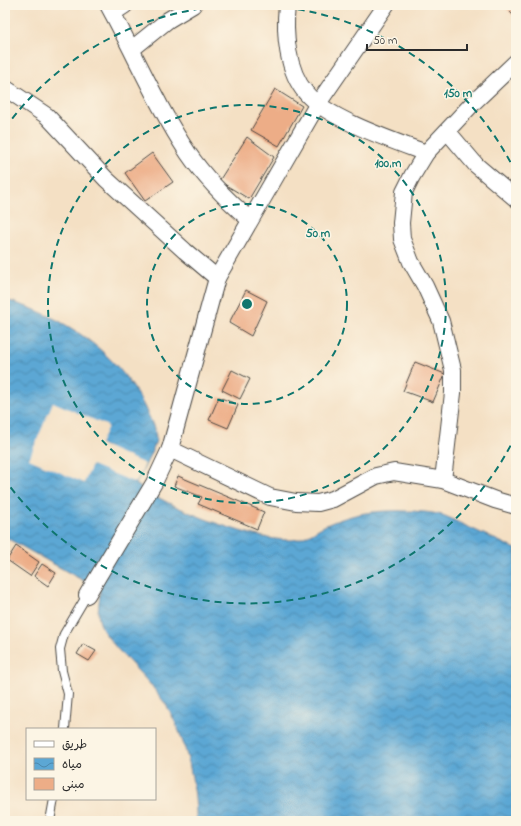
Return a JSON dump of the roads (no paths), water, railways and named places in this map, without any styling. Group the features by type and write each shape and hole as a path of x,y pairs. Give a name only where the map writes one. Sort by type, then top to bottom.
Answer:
{"street":[{"path":"132,49 168,20 193,5"},
{"path":"287,5 284,25 293,68 299,84 317,105 349,122 426,153"},
{"path":"87,595 154,483 170,449 217,278 317,105 386,5"},
{"path":"115,8 143,74 188,153 211,183 250,220"},
{"path":"443,480 453,393 453,370 441,321 425,286 411,262 402,239 401,222 404,192 426,153 448,132 474,102 516,62"},
{"path":"5,88 47,116 106,179 217,278"},
{"path":"448,132 476,165 516,199"},
{"path":"170,449 270,497 296,502 318,503 333,499 376,476 394,472 443,480 495,500 516,506"}],"lane":[{"path":"65,728 68,694 62,671 60,649 64,634 87,595"},
{"path":"50,821 54,800"}],"water":[{"path":"5,300 48,315 68,326 104,353 120,370 134,388 145,408 156,435 153,448 136,484 169,503 215,523 263,537 283,540 299,539 336,521 365,513 395,511 429,512 447,517 516,549 516,821 196,821 196,807 192,775 178,728 161,698 112,642 103,629 98,615 100,590 5,537"}]}
